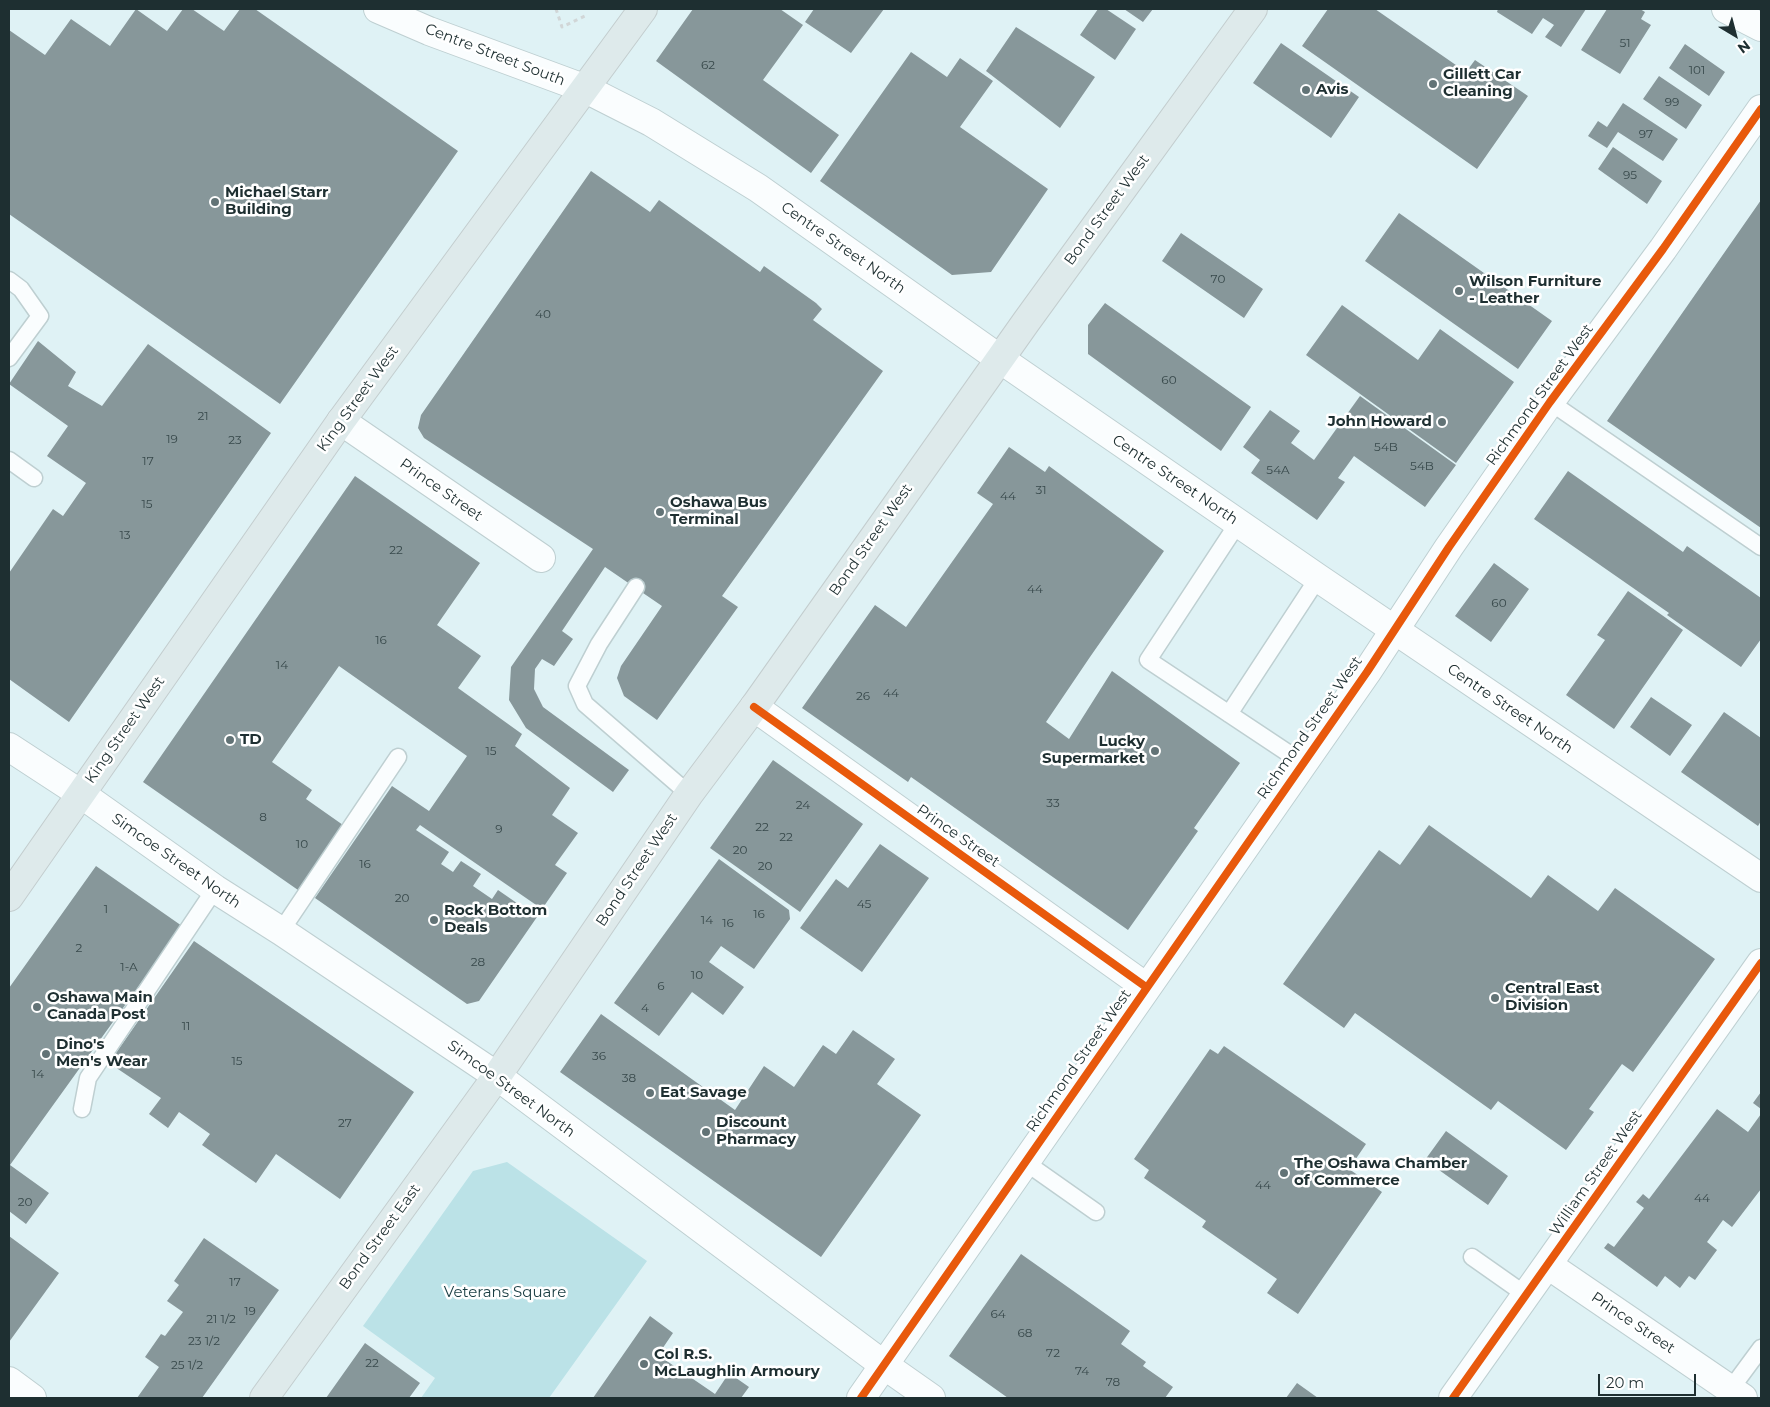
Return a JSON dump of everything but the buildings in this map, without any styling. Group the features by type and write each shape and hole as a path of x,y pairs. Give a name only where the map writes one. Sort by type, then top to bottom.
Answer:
{"main road":[{"name":"King Street West","path":"9,897 341,421 643,9"},
{"name":"Bond Street West","path":"497,1076 689,794 1253,9"},
{"name":"Bond Street East","path":"264,1398 497,1076"}],"street":[{"name":"Centre Street South","path":"378,9 429,31 586,89"},
{"path":"1726,9 1761,27"},
{"name":"Centre Street North","path":"586,89 651,122 758,188 1000,359 1393,630 1761,878"},
{"name":"Richmond Street West","path":"861,1398 1367,672 1393,630 1550,402 1663,249 1761,109"},
{"name":"Prince Street","path":"341,421 540,558"},
{"name":"Prince Street","path":"754,706 1146,987"},
{"name":"Simcoe Street North","path":"9,747 81,794 215,889 497,1076 884,1365 931,1398"},
{"name":"William Street West","path":"1453,1398 1761,963"},
{"name":"Prince Street","path":"1548,1264 1736,1394"},
{"path":"9,1382 32,1398"}],"lane":[{"path":"9,280 21,289 40,316 9,358"},
{"path":"1550,402 1761,547"},
{"path":"9,460 34,478"},
{"path":"1238,523 1148,660 1303,763"},
{"path":"1229,714 1318,578"},
{"path":"636,587 599,644 577,686 585,704 689,794"},
{"path":"281,931 398,757"},
{"path":"82,1109 88,1078 215,889"},
{"path":"1025,1162 1096,1212"},
{"path":"1472,1257 1526,1295"},
{"path":"1736,1394 1761,1348"}],"path":[{"path":"556,9 562,27 587,15"}],"green space":[{"name":"Veterans Square","path":"507,1162 647,1261 549,1398 421,1398 435,1378 363,1326 473,1171"}],"cycle path":[{"path":"861,1398 1367,672 1449,547 1550,402 1663,249 1761,109"},
{"path":"754,707 1146,987"},
{"path":"1453,1398 1761,963"}],"place":[{"name":"Gillett Car Cleaning","path":"1433,84"},
{"name":"Avis","path":"1306,90"},
{"name":"Michael Starr Building","path":"215,202"},
{"name":"Wilson Furniture - Leather","path":"1459,291"},
{"name":"John Howard","path":"1442,422"},
{"name":"Oshawa Bus Terminal","path":"660,512"},
{"name":"TD","path":"230,740"},
{"name":"Lucky Supermarket","path":"1155,751"},
{"name":"Rock Bottom Deals","path":"434,920"},
{"name":"Central East Division","path":"1495,998"},
{"name":"Oshawa Main Canada Post","path":"37,1007"},
{"name":"Dino's Men's Wear","path":"46,1054"},
{"name":"Eat Savage","path":"650,1093"},
{"name":"Discount Pharmacy","path":"706,1132"},
{"name":"The Oshawa Chamber of Commerce","path":"1284,1173"},
{"name":"Col R.S. McLaughlin Armoury","path":"644,1364"}]}
